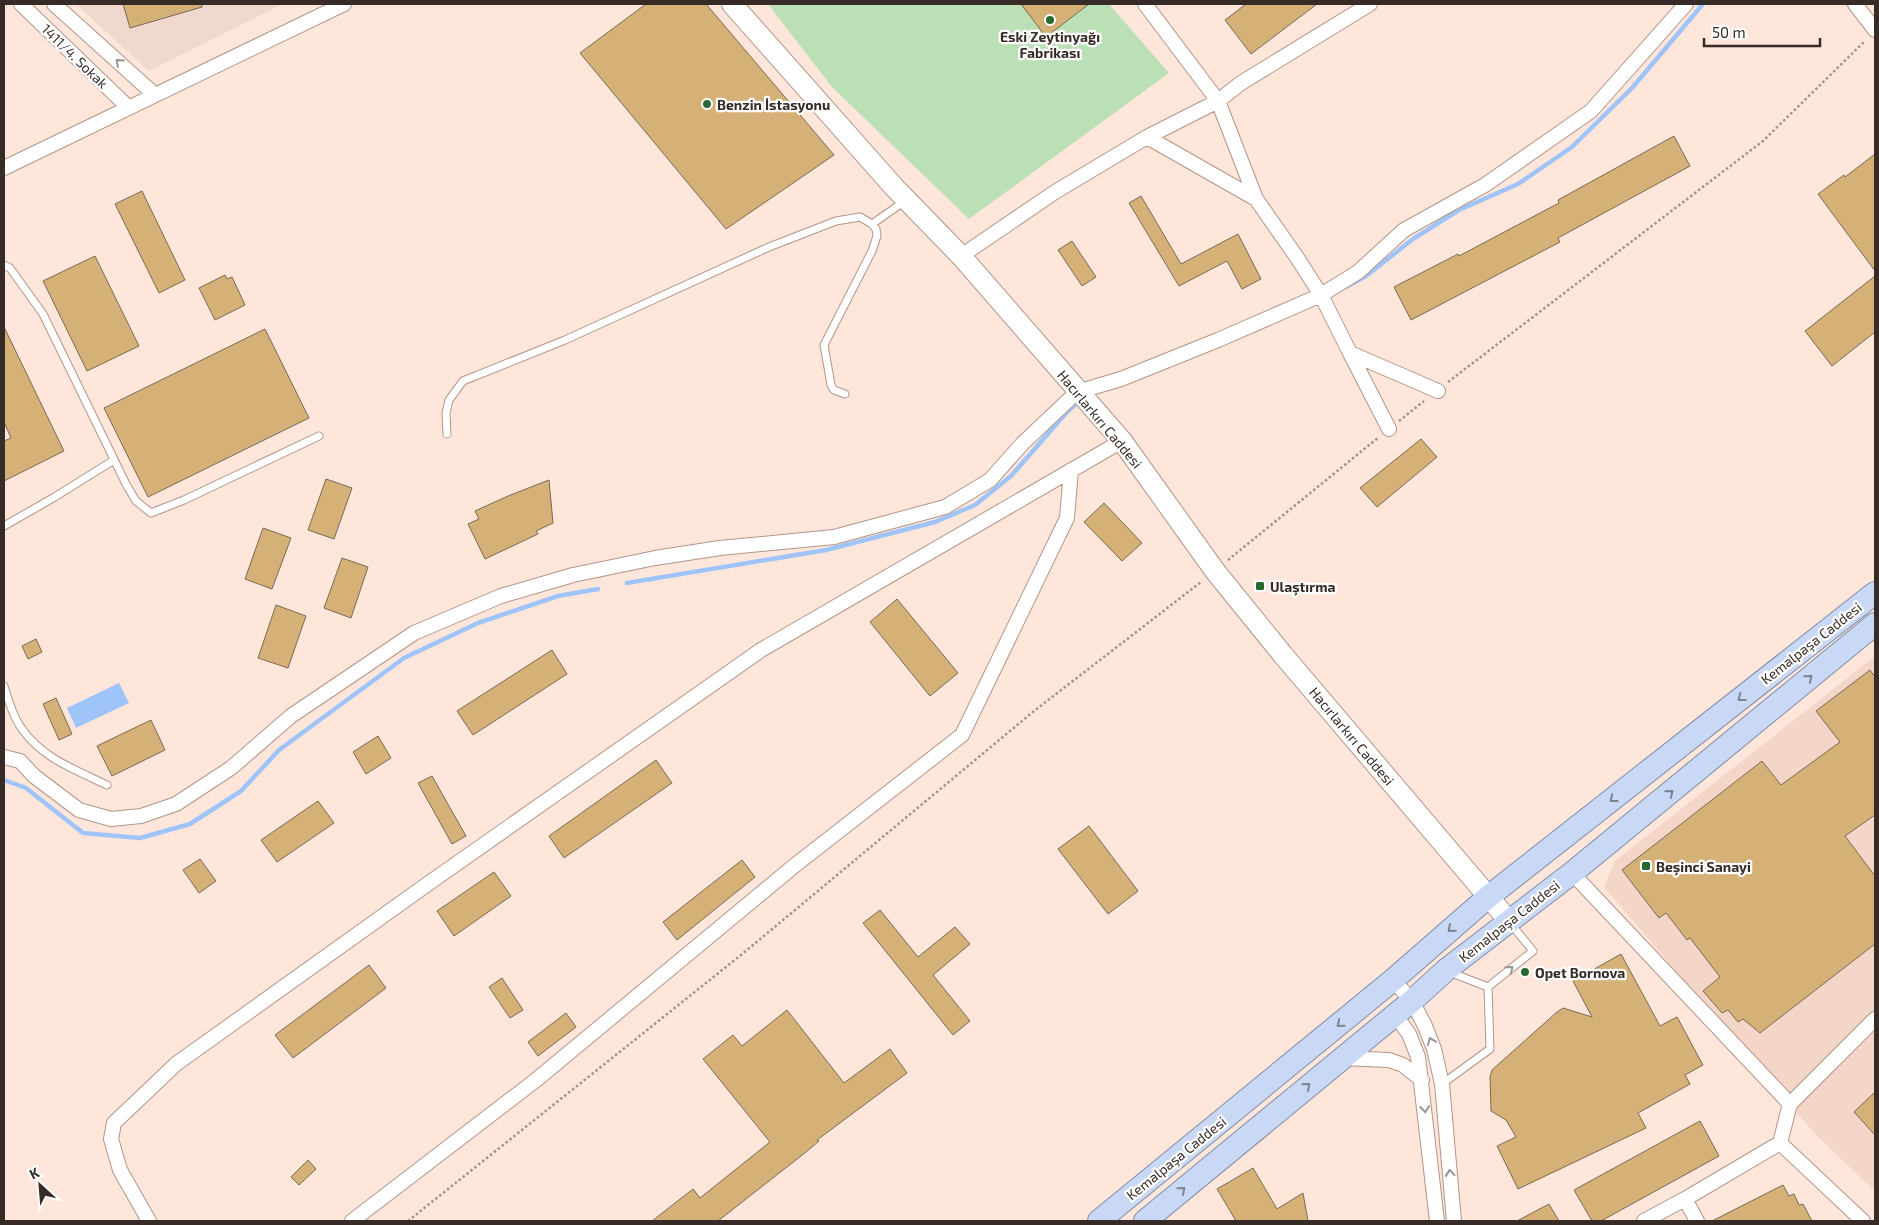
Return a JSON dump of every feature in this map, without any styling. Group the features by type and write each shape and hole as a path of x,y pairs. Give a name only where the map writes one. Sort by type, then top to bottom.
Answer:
{"main road":[{"name":"Kemalpaşa Caddesi","path":"1099,1221 1385,987 1488,897 1875,592"},
{"name":"Kemalpaşa Caddesi","path":"1145,1221 1403,1008 1446,970 1572,873 1875,624"},
{"path":"1385,987 1403,1008"}],"street":[{"name":"1411/4. Sokak","path":"54,4 155,95"},
{"path":"4,168 344,4"},
{"name":"Hacırlarkırı Caddesi","path":"732,4 907,200 962,256 1077,392 1122,441 1215,571 1283,655 1509,921"},
{"path":"1145,4 1218,101 1256,199 1296,256 1320,295 1389,429"},
{"path":"962,256 1055,192 1147,137 1218,101 1241,83 1370,4"},
{"path":"4,757 20,761 34,776 79,810 111,819 141,816 176,804 232,768 290,716 414,633 501,596 573,575 655,558 720,548 834,536 945,507 990,480 1023,443 1077,392 1121,379 1218,340 1320,295 1358,272 1404,230 1485,185 1591,112 1686,4"},
{"path":"1855,4 1872,34"},
{"name":"1411/4. Sokak","path":"25,5 128,108"},
{"path":"1147,137 1256,199"},
{"path":"1350,353 1438,391"},
{"path":"149,1221 120,1170 111,1139 114,1123 176,1064 437,877 761,650 1122,441"},
{"path":"352,1221 536,1080 794,866 962,736 1067,518 1071,470"},
{"path":"1572,873 1790,1104"},
{"path":"1403,1008 1409,1034 1418,1057 1422,1080 1437,1221"},
{"path":"1403,1008 1434,1049 1442,1084 1454,1221"},
{"path":"1644,1221 1780,1143 1790,1104 1875,1019"},
{"path":"1341,1058 1389,1060 1403,1065 1422,1080"},
{"path":"1780,1143 1863,1221"},
{"path":"1685,1199 1697,1221"}],"lane":[{"path":"872,224 907,200"},
{"path":"447,434 446,413 448,400 463,381 565,340 769,247 836,221 860,218 872,224 876,229 877,236 872,251 824,345 831,385 834,390 845,394"},
{"path":"4,265 10,268 43,314 136,501 150,513 184,500 319,436"},
{"path":"4,526 114,460"},
{"path":"4,686 21,728 36,746 62,764 107,785"},
{"path":"1488,987 1533,950 1509,921"},
{"path":"1446,970 1488,987"},
{"path":"1442,1084 1490,1048 1488,987"}],"path":[{"path":"408,1221 742,955 1034,711 1190,592 1389,429 1763,140 1872,34"}],"shaded area":[{"path":"76,4 283,4 149,71"},
{"path":"1875,656 1875,1191 1817,1136 1604,887 1615,861"}],"green space":[{"path":"768,4 1109,4 1169,73 969,219 832,87"}],"water":[{"path":"119,683 129,703 76,728 67,708"}],"building":[{"path":"123,4 202,4 202,7 130,28"},
{"name":"Benzin İstasyonu","path":"646,4 706,4 834,155 726,229 580,53"},
{"name":"Eski Zeytinyağı Fabrikası","path":"1021,4 1089,4 1046,37"},
{"path":"1246,4 1317,4 1251,54 1225,20"},
{"path":"1674,136 1690,166 1558,238 1560,242 1411,320 1394,287 1458,254 1459,256 1559,203 1558,200"},
{"path":"1875,154 1875,271 1818,194 1844,175 1845,177"},
{"path":"142,191 185,280 159,293 115,204"},
{"path":"1141,196 1181,264 1238,234 1261,279 1242,289 1227,261 1179,286 1129,203"},
{"path":"1072,241 1096,277 1082,286 1058,250"},
{"path":"95,256 139,346 87,371 43,281"},
{"path":"225,275 227,279 232,277 245,305 215,320 199,288"},
{"path":"1875,276 1875,332 1832,366 1805,331"},
{"path":"4,327 64,451 4,481 4,441 11,438 4,422"},
{"path":"265,329 309,418 148,497 104,408"},
{"path":"1421,439 1437,457 1377,507 1360,488"},
{"path":"326,479 352,488 334,539 308,530"},
{"path":"549,480 553,523 536,531 538,534 485,559 468,524 479,519 475,511"},
{"path":"1104,503 1142,543 1122,561 1084,522"},
{"path":"263,528 291,538 272,589 245,579"},
{"path":"342,558 368,567 351,618 324,608"},
{"path":"897,599 958,673 930,696 870,622"},
{"path":"276,605 306,616 288,668 258,658"},
{"path":"36,639 42,652 28,659 22,646"},
{"path":"552,650 567,674 473,735 457,711"},
{"path":"1870,670 1875,677 1875,815 1845,836 1875,876 1875,944 1760,1033 1743,1019 1738,1022 1728,1010 1722,1013 1703,991 1720,977 1690,938 1687,940 1666,913 1659,918 1622,870 1762,761 1781,785 1840,742 1816,711"},
{"path":"56,698 72,734 59,740 43,704"},
{"path":"151,720 165,750 112,776 97,746"},
{"path":"378,736 391,758 366,774 353,752"},
{"path":"656,760 672,783 564,858 549,836"},
{"path":"432,776 466,836 452,844 418,783"},
{"path":"318,801 334,823 277,862 261,840"},
{"path":"1089,826 1138,891 1108,914 1058,849"},
{"path":"200,859 216,881 199,893 183,870"},
{"path":"742,860 755,877 677,940 663,922"},
{"path":"494,872 511,896 454,936 437,911"},
{"path":"880,910 918,957 955,927 970,944 933,975 970,1021 953,1035 863,923"},
{"path":"1621,954 1660,1026 1677,1017 1703,1065 1685,1075 1690,1084 1638,1113 1646,1128 1518,1189 1497,1146 1516,1137 1506,1120 1491,1111 1490,1077 1492,1070 1563,1008 1592,1017 1573,981"},
{"path":"369,965 386,988 293,1058 275,1035"},
{"path":"502,978 523,1010 510,1018 489,987"},
{"path":"787,1010 844,1083 890,1049 907,1073 817,1140 819,1141 806,1152 718,1221 652,1221 693,1189 700,1198 770,1142 703,1059 733,1035 742,1046"},
{"path":"566,1013 576,1027 538,1056 528,1042"},
{"path":"1875,1092 1875,1135 1854,1112"},
{"path":"1700,1121 1719,1156 1601,1221 1592,1221 1574,1190"},
{"path":"308,1160 316,1169 299,1185 291,1177"},
{"path":"1253,1168 1277,1209 1303,1193 1308,1221 1236,1221 1217,1189"},
{"path":"1783,1185 1789,1196 1794,1194 1799,1205 1803,1204 1812,1221 1712,1221"},
{"path":"1549,1204 1559,1221 1517,1221"}],"waterway":[{"path":"1346,287 1366,276 1413,239 1459,210 1518,184 1572,147 1632,88 1703,4"},
{"path":"627,583 826,550 935,522 975,505 1011,476 1077,403"},
{"path":"4,780 26,788 83,833 140,838 190,824 241,791 279,750 404,658 478,623 558,596 598,589"}],"place":[{"name":"Eski Zeytinyağı Fabrikası","path":"1050,20"},
{"name":"Benzin İstasyonu","path":"707,104"},
{"name":"Ulaştırma","path":"1260,586"},
{"name":"Beşinci Sanayi","path":"1646,866"},
{"name":"Opet Bornova","path":"1525,972"}]}
